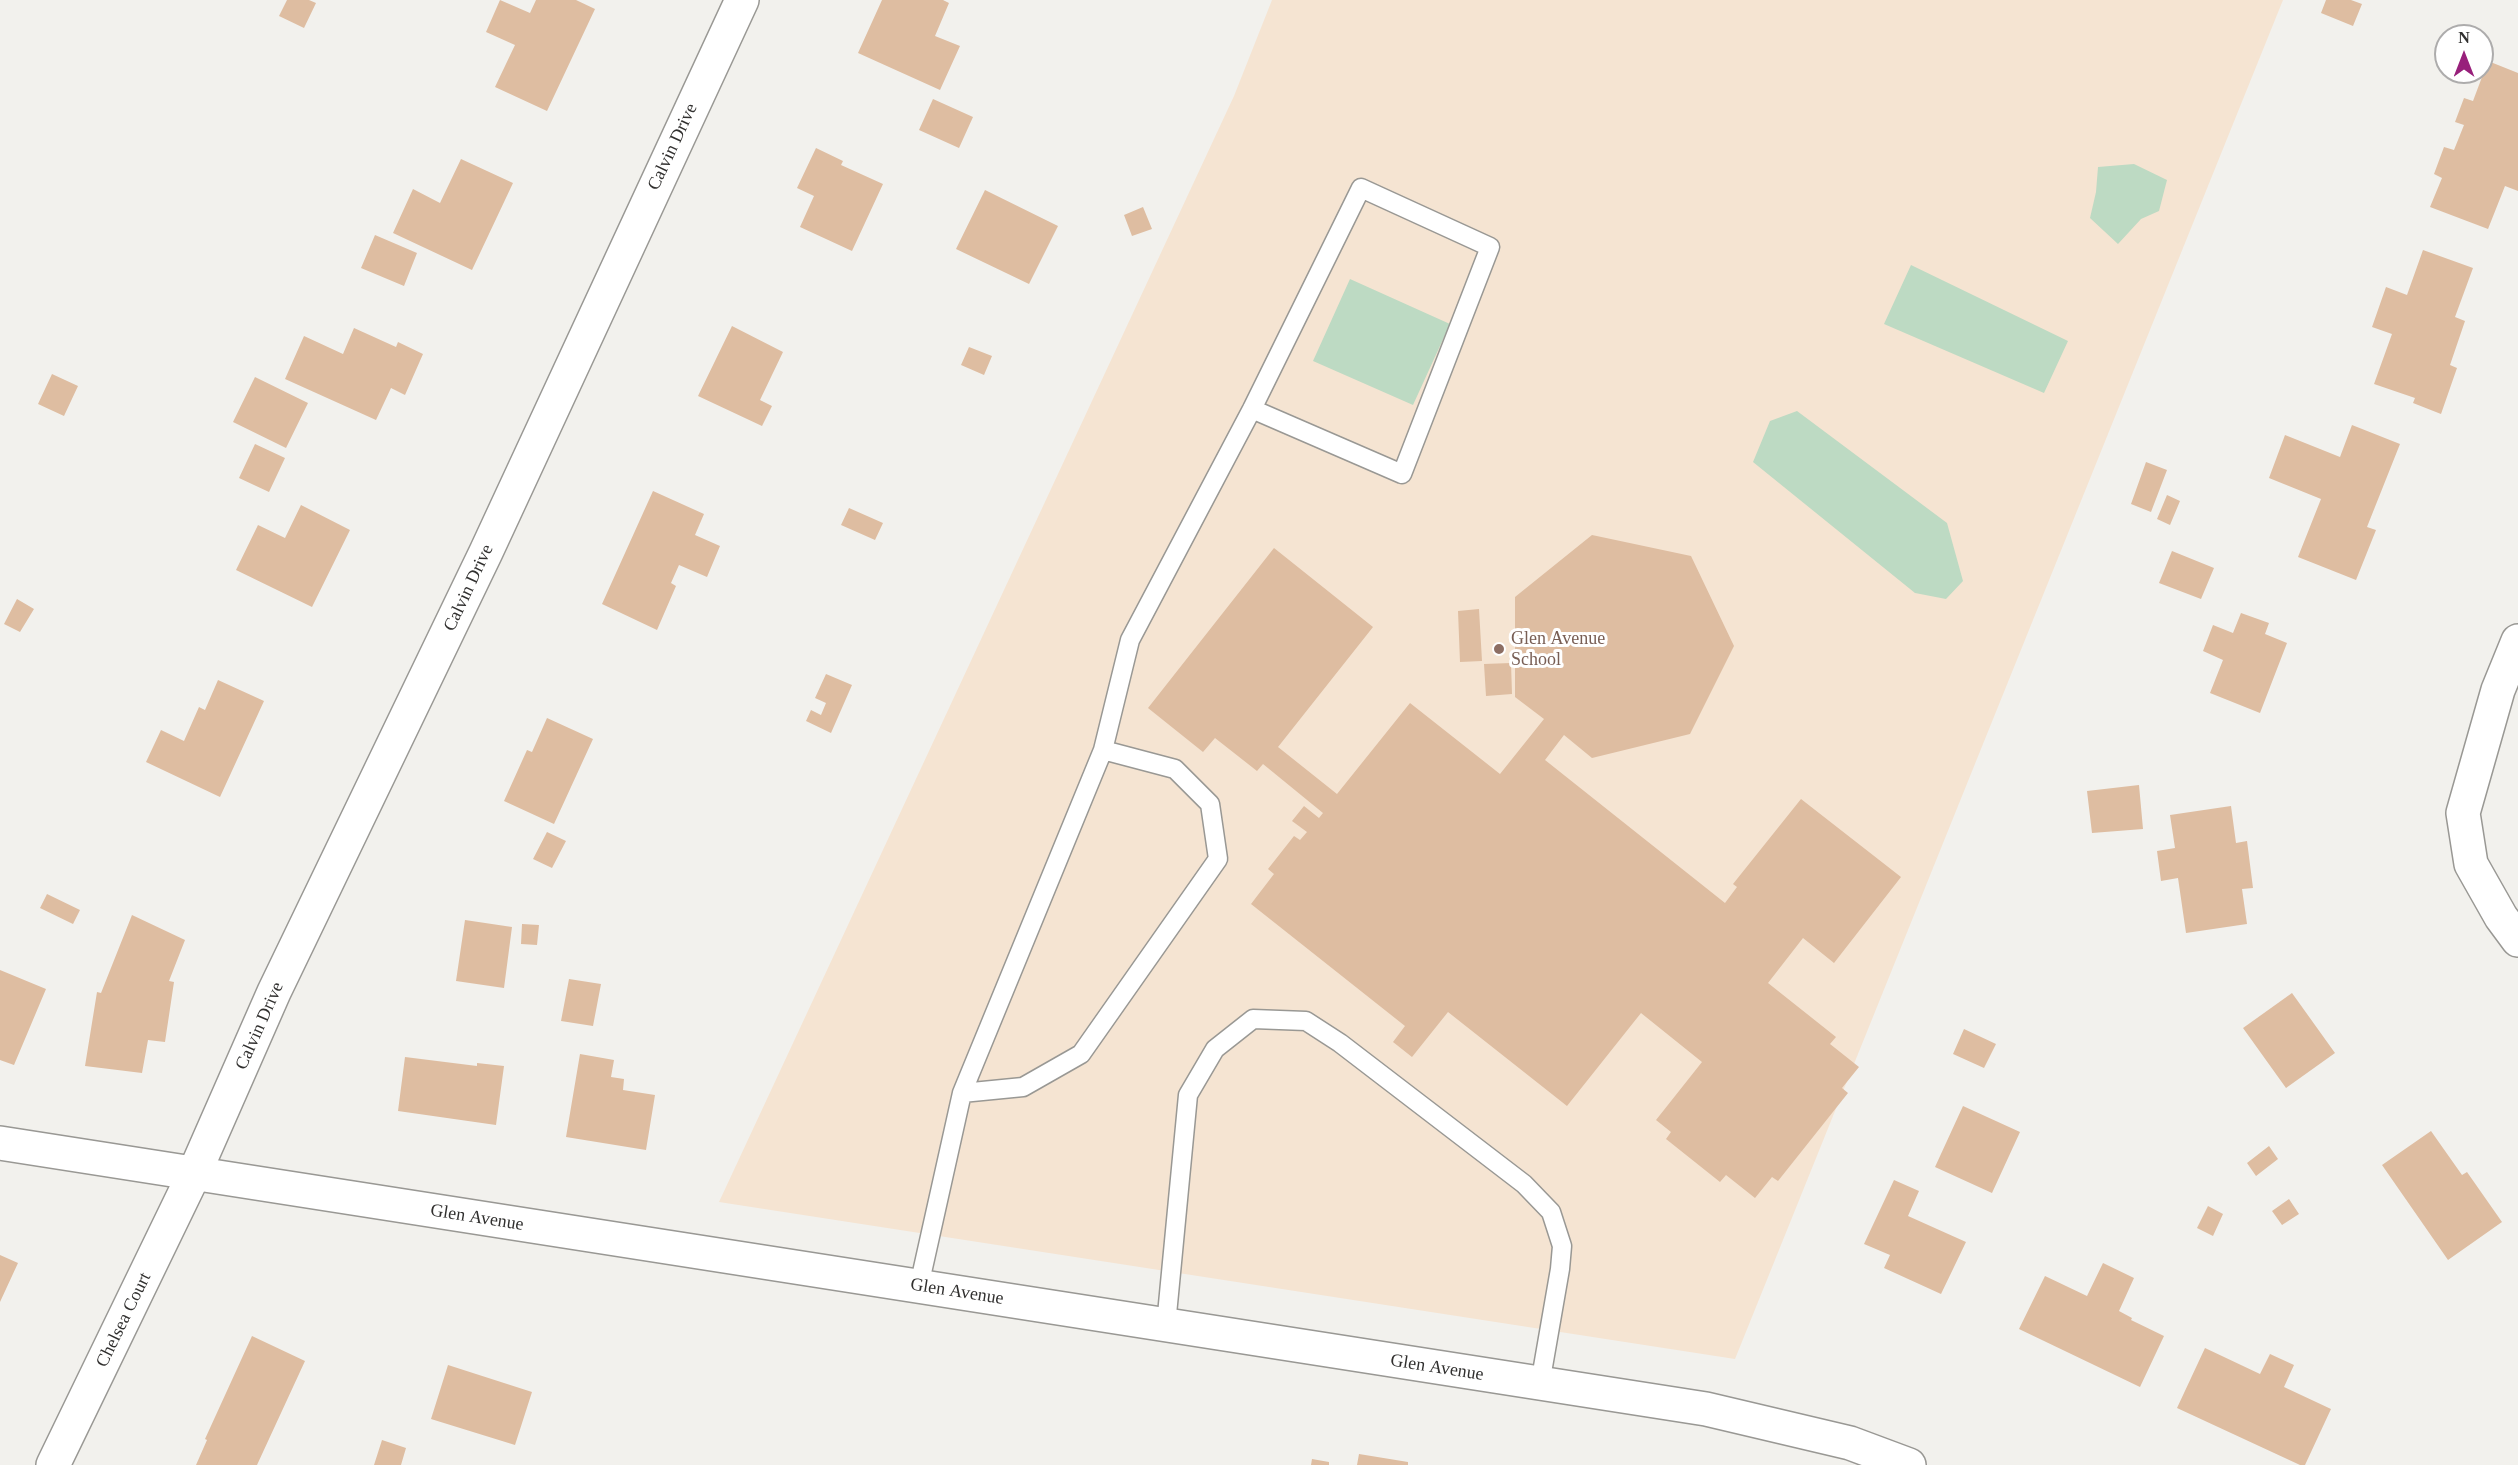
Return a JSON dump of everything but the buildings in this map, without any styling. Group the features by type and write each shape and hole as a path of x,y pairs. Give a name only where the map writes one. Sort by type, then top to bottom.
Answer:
{"street":[{"name":"Calvin Drive","path":"194,1174 274,992 476,573 742,0"},
{"path":"2518,641 2499,690 2463,813 2471,864 2501,917 2518,940"},
{"name":"Glen Avenue","path":"0,1143 1706,1409 1850,1443 1909,1465"},
{"name":"Chelsea Court","path":"53,1465 194,1174"}],"lane":[{"path":"919,1286 962,1093 1103,750 1130,640 1252,409 1361,188 1490,247 1402,474 1252,409"},
{"path":"962,1093 1023,1087 1081,1053 1218,859 1210,804 1175,768 1103,750"},
{"path":"1166,1325 1188,1095 1215,1049 1253,1019 1306,1021 1340,1043 1524,1184 1551,1212 1562,1246 1540,1384"}],"shaded area":[{"name":"Glen Avenue School","path":"1272,0 2283,0 1735,1359 719,1202 1234,96"}],"green space":[{"path":"2134,164 2167,180 2159,211 2141,219 2118,244 2090,218 2096,192 2098,167"},
{"path":"1911,265 2068,341 2044,393 1884,324"},
{"path":"1350,279 1450,324 1413,405 1313,361"},
{"path":"1797,411 1947,523 1963,581 1946,599 1915,593 1753,462 1770,421"}],"place":[{"name":"Glen Avenue School","path":"1499,649"}]}
